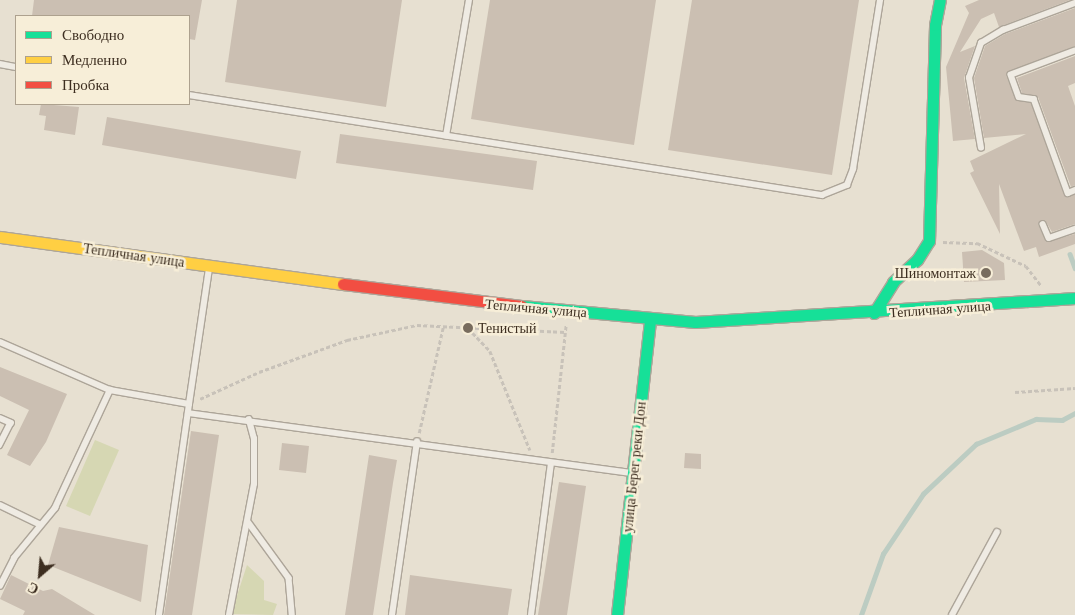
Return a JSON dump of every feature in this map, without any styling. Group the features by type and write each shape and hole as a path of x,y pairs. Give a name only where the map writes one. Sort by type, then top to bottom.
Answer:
{"street":[{"path":"874,314 893,282 917,260 929,241 935,131 935,25 940,0"},
{"name":"Тепличная улица","path":"0,237 467,301 695,322 874,314 1075,298"},
{"name":"улица Берег реки Дон","path":"617,615 650,319"}],"lane":[{"path":"446,136 469,0"},
{"path":"190,95 822,195 836,192 847,185 854,169 880,0"},
{"path":"981,148 970,78 981,43 1003,30 1075,3"},
{"path":"1075,51 1011,75 1019,97 1034,100 1068,193 1075,190"},
{"path":"0,64 15,67"},
{"path":"1043,224 1049,238 1075,229"},
{"path":"159,615 209,266"},
{"path":"0,342 110,390 189,404"},
{"path":"0,586 14,558 39,524 55,508 110,390"},
{"path":"188,413 417,442 634,474"},
{"path":"0,418 11,423 0,446"},
{"path":"229,615 249,522 254,439 249,420"},
{"path":"392,615 417,442"},
{"path":"530,615 551,463"},
{"path":"0,505 39,524"},
{"path":"249,522 289,578 292,615"},
{"path":"952,615 997,532"}],"path":[{"path":"929,241 977,243 1026,266 1054,300"},
{"path":"468,328 490,352 530,452 551,463 568,310"},
{"path":"189,404 259,372 347,340 417,325 565,332"},
{"path":"417,442 443,327"},
{"path":"1015,392 1075,388"}],"green space":[{"path":"95,440 119,450 90,516 66,506"},
{"path":"247,565 264,581 264,600 277,604 273,615 231,614"}],"building":[{"path":"34,0 202,0 195,40 190,39 190,15 32,15"},
{"path":"237,0 402,0 386,107 225,82"},
{"path":"490,0 656,0 634,145 471,119"},
{"path":"692,0 859,0 832,175 668,150"},
{"path":"979,0 1070,0 999,27 994,13 981,19 960,52 975,46 964,78 975,139 953,141 946,67 969,13 965,6"},
{"path":"1075,8 1075,46 1006,75 1016,100 1031,103 1064,195 1075,195 1075,224 1052,232 1045,220 1038,224 1046,242 1075,234 1075,244 1039,257 1036,247 1024,251 999,184 1000,234 970,173 974,171 970,161 1026,134 984,138 974,78 985,46 1005,34"},
{"path":"1075,56 1075,83 1068,86 1075,106 1075,185 1071,187 1038,97 1022,93 1017,78"},
{"path":"41,105 79,107 75,135 44,130 46,116 39,115"},
{"path":"107,117 301,151 296,179 102,145"},
{"path":"340,134 537,161 533,190 336,163"},
{"path":"982,250 1004,263 1005,280 964,282 962,252"},
{"path":"0,367 67,394 46,442 30,466 7,455 29,410 0,396"},
{"path":"191,431 219,435 192,615 164,615"},
{"path":"282,443 309,446 306,473 279,470"},
{"path":"685,453 701,454 701,469 684,468"},
{"path":"369,455 397,460 373,615 345,615"},
{"path":"559,482 586,486 567,615 538,615"},
{"path":"59,527 148,545 141,602 48,565"},
{"path":"11,575 43,591 52,589 95,615 23,615 25,611 0,599"},
{"path":"410,575 512,589 508,615 405,615"}],"waterway":[{"path":"1070,254 1075,268"},
{"path":"861,615 883,554 923,494 976,444 1036,419 1062,420 1075,413"}],"traffic: fast":[{"path":"874,313 893,282 917,260 929,241 935,25 940,0"},
{"path":"522,306 695,322 1075,298"},
{"path":"617,615 650,319"}],"traffic: slow":[{"path":"0,237 343,284"}],"traffic: jam":[{"path":"343,284 522,306"}],"place":[{"name":"Шиномонтаж","path":"986,273"},
{"name":"Тенистый","path":"468,328"}]}
